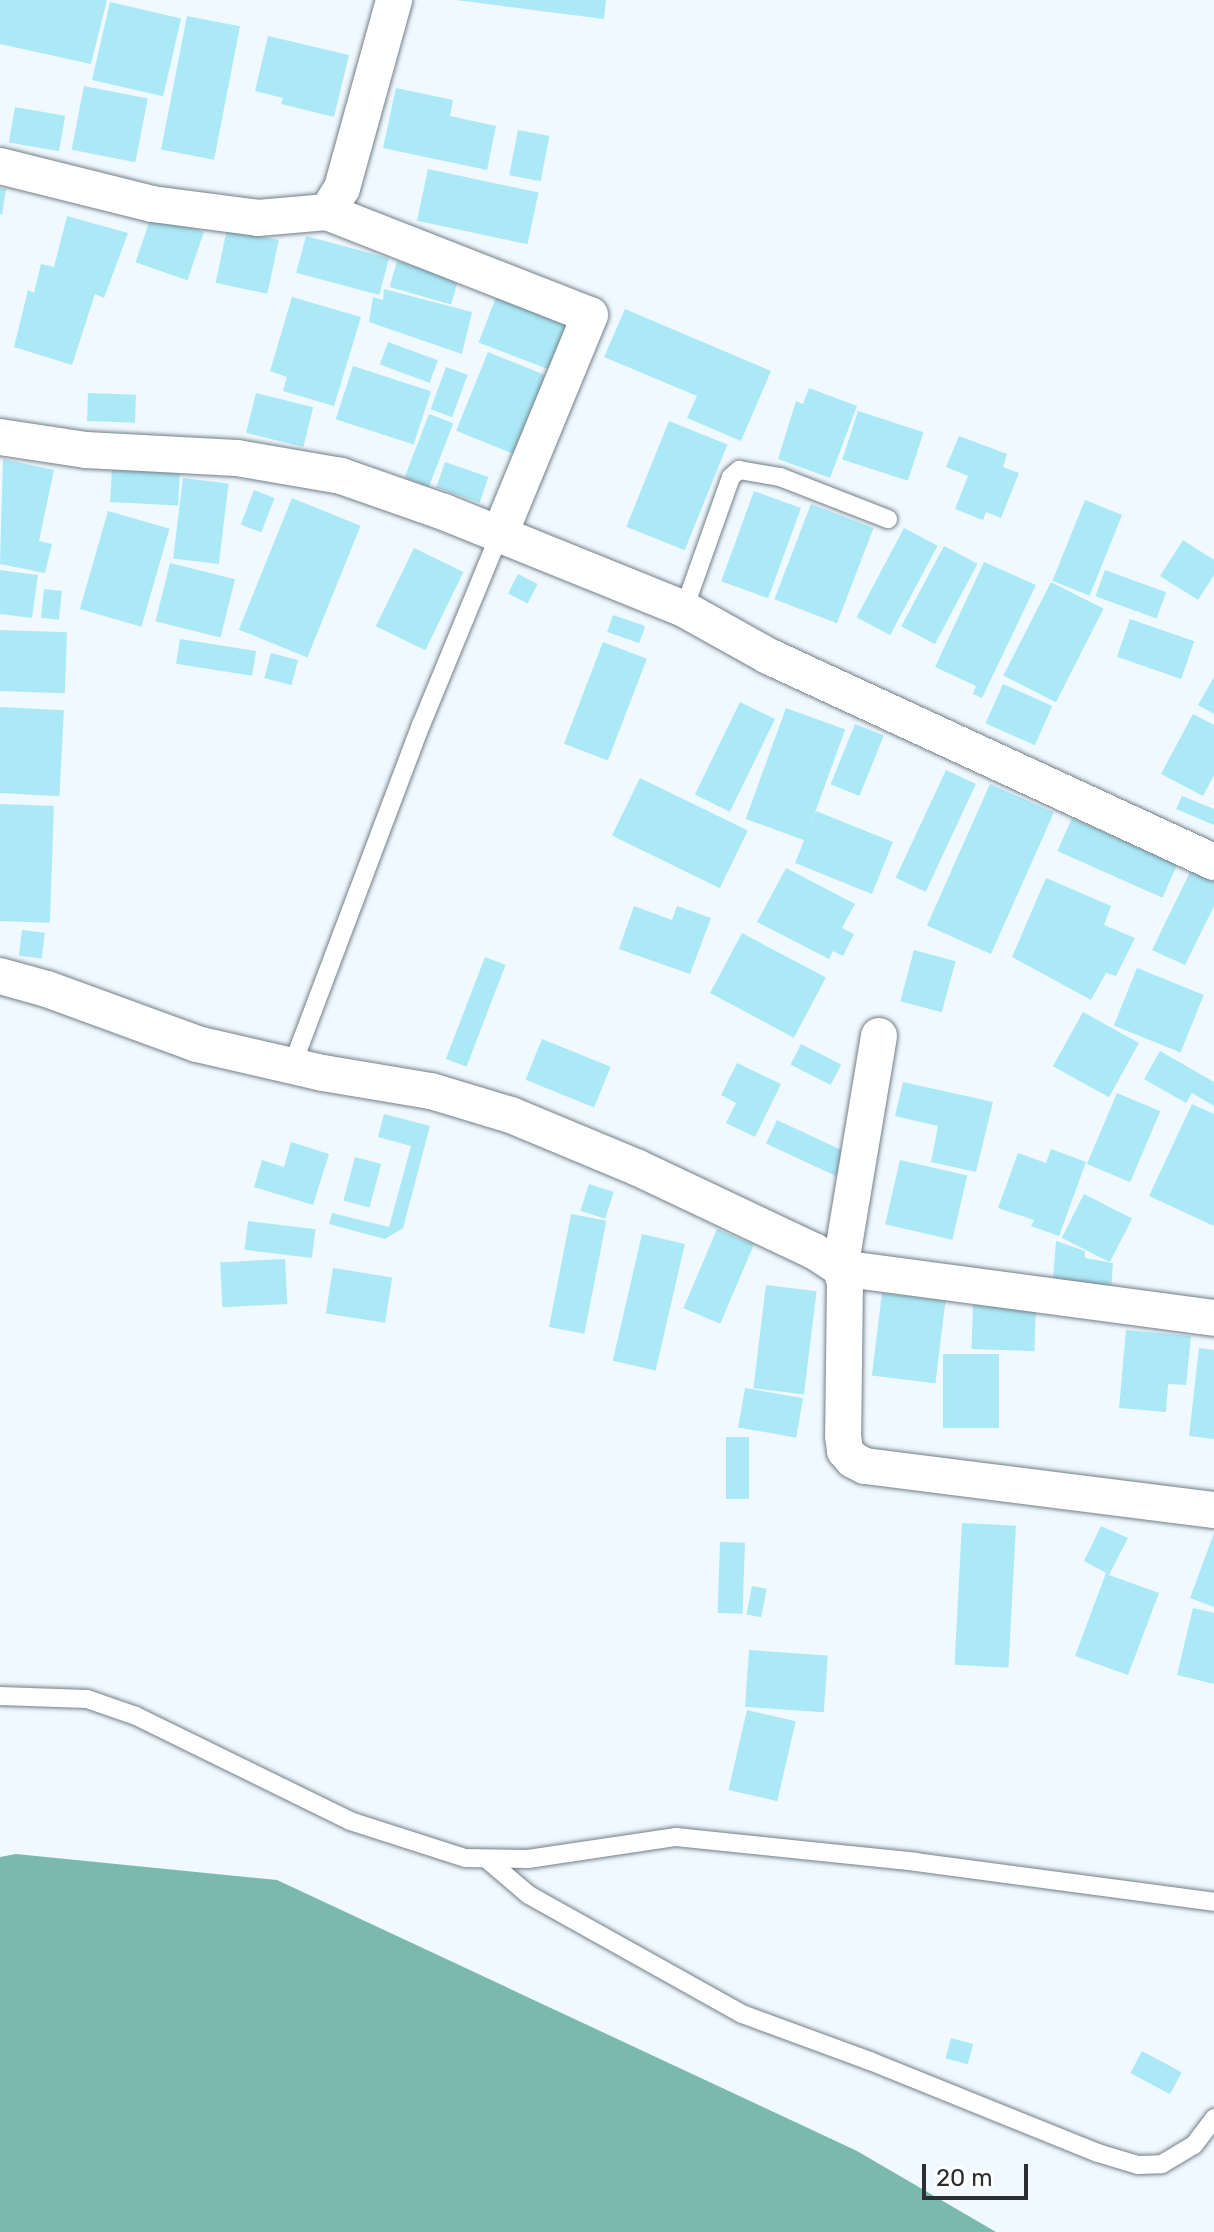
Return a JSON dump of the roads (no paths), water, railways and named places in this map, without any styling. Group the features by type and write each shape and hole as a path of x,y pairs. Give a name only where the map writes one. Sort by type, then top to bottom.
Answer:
{"street":[{"path":"327,212 342,188 394,0"},
{"path":"0,166 152,204 258,218 313,216 327,212 590,315 499,536"},
{"path":"0,437 86,450 237,458 341,476 684,609 768,656 1214,862"},
{"path":"0,976 47,989 197,1044 292,1066 431,1091 511,1115 636,1167 814,1251 840,1268 1214,1318"},
{"path":"879,1036 840,1268 845,1282 845,1451 865,1466 1214,1510"}],"lane":[{"path":"684,609 731,477 739,470 780,477 888,519"},
{"path":"292,1066 421,725 499,536"},
{"path":"0,1696 87,1699 136,1716 350,1821 433,1851 489,1861 528,1859 676,1837 916,1862 1214,1902"},
{"path":"489,1861 529,1895 742,2014 870,2061 1098,2153 1138,2165 1162,2164 1194,2145 1214,2118"}]}
